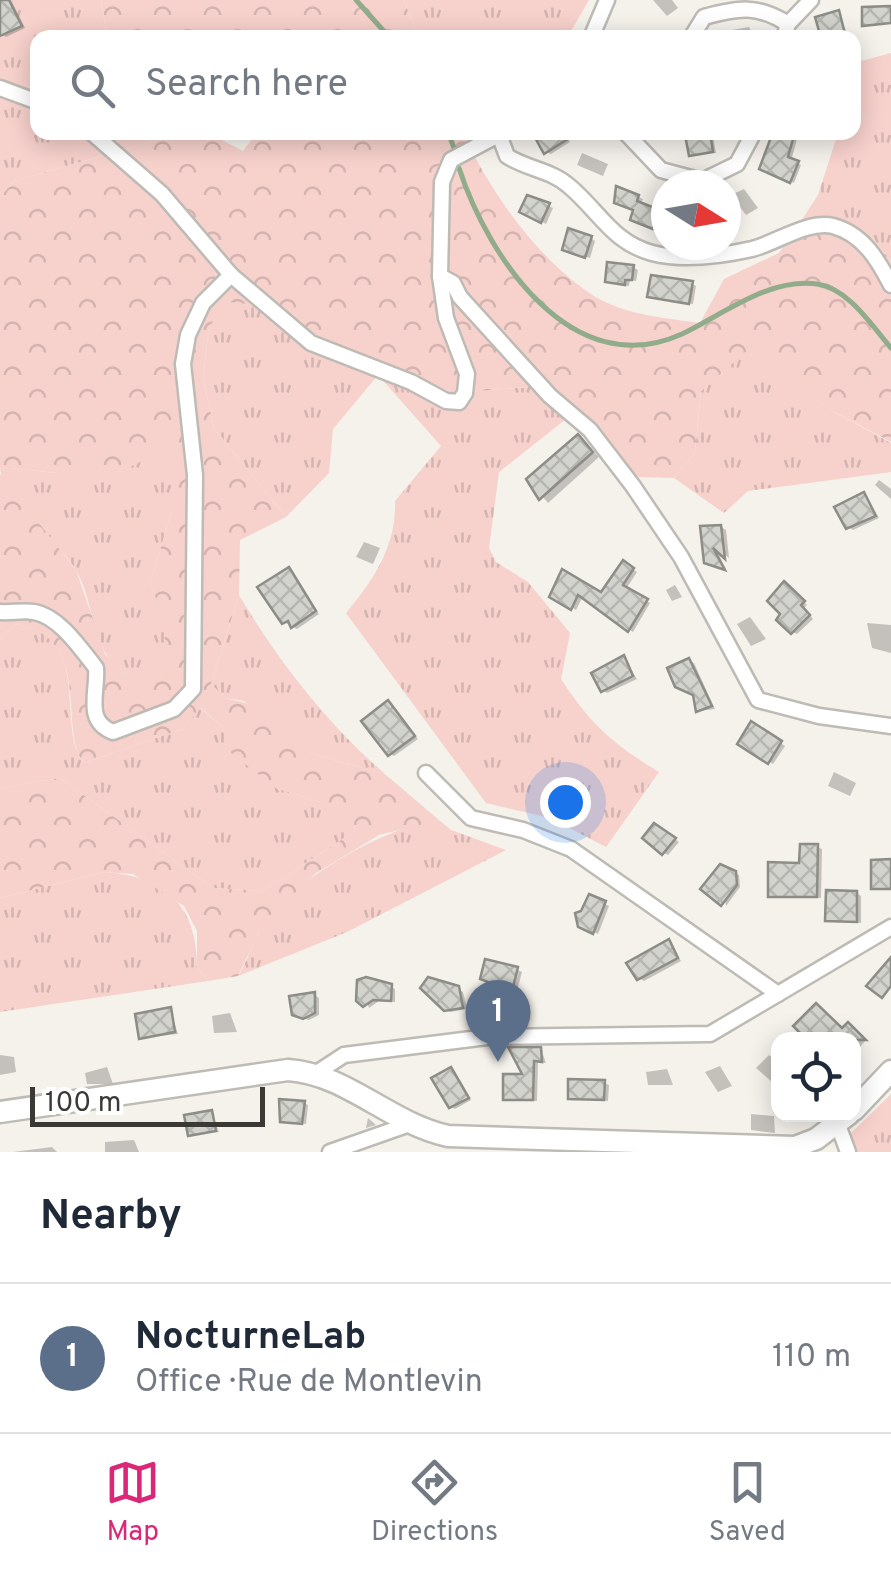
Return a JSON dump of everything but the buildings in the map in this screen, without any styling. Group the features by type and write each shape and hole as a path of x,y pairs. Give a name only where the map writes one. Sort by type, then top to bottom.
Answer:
{"main road":[{"path":"0,1112 288,1070 318,1072 407,1125 448,1136 793,1150 839,1122"},
{"path":"861,1102 891,1071"}],"street":[{"path":"594,30 607,0"},
{"path":"787,30 811,0"},
{"path":"696,30 704,17 742,7 765,8 785,30"},
{"path":"0,88 30,99"},
{"path":"101,140 162,194 232,274 310,343 411,382 446,401 459,402 465,393 467,374 446,318 440,276 442,182 451,160 487,140"},
{"path":"500,140 507,156 569,186 606,228 647,252 671,257 708,256 753,249 818,226 833,226 875,254 891,285"},
{"path":"633,140 661,170 702,181 737,164 750,140"},
{"path":"0,612 36,612 55,623 79,647 96,668 93,710 104,728 113,732 174,709 193,689 195,475 183,364 188,335 203,303 232,274"},
{"path":"440,276 453,282 492,332 590,430 633,486 681,557 758,700 819,716 891,726"},
{"path":"426,773 471,818 570,849 778,994"},
{"path":"318,1072 344,1055 488,1037 710,1034 891,928"},
{"path":"847,1122 848,1152"},
{"path":"330,1152 407,1125"}],"green space":[{"path":"0,0 101,0 106,30 30,30 30,140 158,140 14,181 0,197"},
{"path":"101,0 403,0 417,30 106,30"},
{"path":"403,0 589,0 572,30 417,30"},
{"path":"891,53 891,262 872,239 853,226 800,223 818,195 836,140 861,140 861,61"},
{"path":"158,140 222,140 243,151 252,140 467,140 487,179 518,223 573,281 594,296 632,312 700,323 724,279 779,253 800,223 853,226 872,239 891,262 891,442 831,410 749,349 701,391 695,452 674,478 638,477 554,385 454,393 326,342 279,307 228,302 209,327 203,378 214,428 286,517 240,540 239,595 211,684 225,698 266,708 310,753 386,775 439,820 379,835 316,873 259,932 238,976 208,981 197,967 197,931 184,906 133,874 104,872 0,898 0,788 60,778 213,888 263,891 355,831 353,812 276,788 230,752 221,725 201,708 182,729 84,763 73,729 65,665 56,646 40,632 15,624 0,638 0,474 76,570 105,654 125,675 161,677 164,630 150,584 172,510 172,446 128,468 57,473 0,467 0,197 14,181"},
{"path":"228,301 279,307 326,342 454,393 554,385 574,405 571,415 499,472 489,548 496,562 528,582 570,633 561,679 582,709 616,743 659,772 606,847 550,818 486,803 346,613 381,562 392,533 395,501 441,446 378,375 333,429 329,473 286,517 214,428 203,378 209,327"},
{"path":"749,348 831,410 891,443 891,472 748,491 724,513 674,478 695,452 701,391"},
{"path":"172,445 172,510 150,584 163,613 168,649 161,677 136,678 123,673 104,651 74,567 19,506 0,467 57,473"},
{"path":"239,595 305,691 386,775 310,753 244,701 225,698 211,684"},
{"path":"15,624 40,632 56,646 65,664 72,728 84,763 182,729 200,708 221,725 231,752 276,788 354,812 355,831 263,891 213,888 60,778 0,788 0,638"},
{"path":"439,820 451,830 506,850 347,932 238,976 272,914 313,877 390,834"},
{"path":"104,872 145,880 174,898 191,927 197,967 208,981 0,1012 0,898"},
{"path":"891,1094 891,1152 845,1152 845,1139"}],"waterway":[{"path":"356,0 383,30"},
{"path":"451,140 454,148"},
{"path":"459,168 472,203 513,273 540,303 571,327 605,342 642,345 682,334 747,299 781,286 817,284 849,300 891,348"}],"place":[{"name":"NocturneLab","path":"498,1062"}]}
